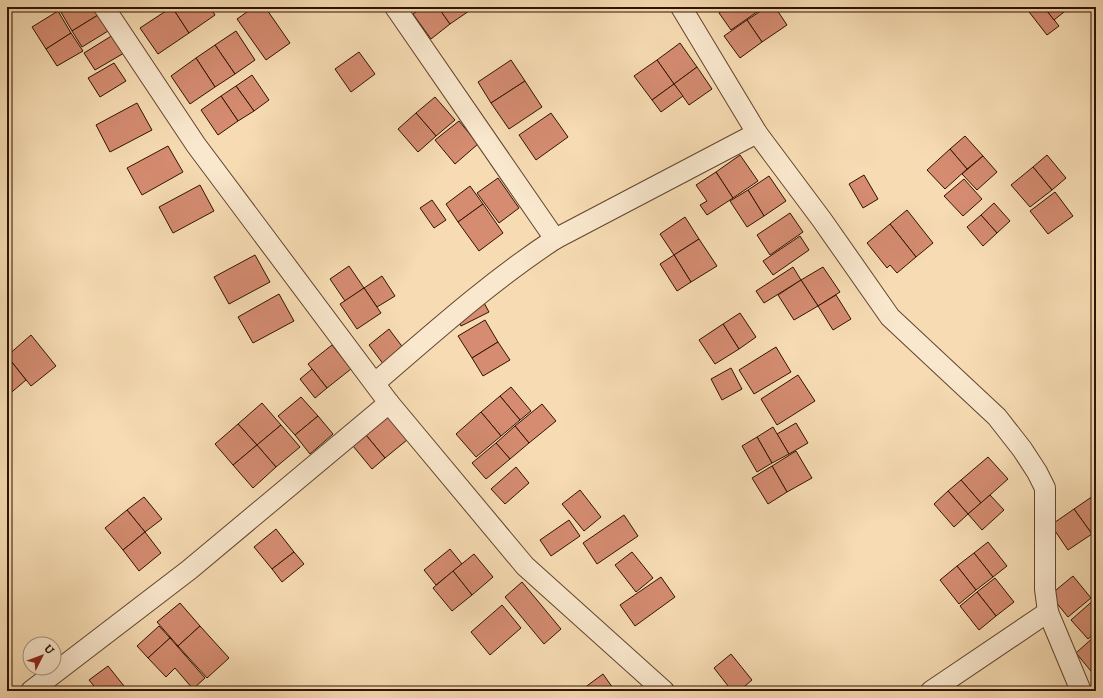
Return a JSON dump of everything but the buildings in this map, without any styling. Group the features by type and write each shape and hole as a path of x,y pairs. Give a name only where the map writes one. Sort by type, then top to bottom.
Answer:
{"street":[{"path":"104,7 196,145 389,403 525,566 664,691"},
{"path":"394,7 555,239"},
{"path":"681,7 757,132 822,220 890,317 997,417 1022,449 1037,472 1045,488 1045,589 1048,612 1081,691"},
{"path":"375,383 470,302 525,259 555,239 757,132"},
{"path":"31,691 188,570 389,403"},
{"path":"931,691 1048,612"}]}
